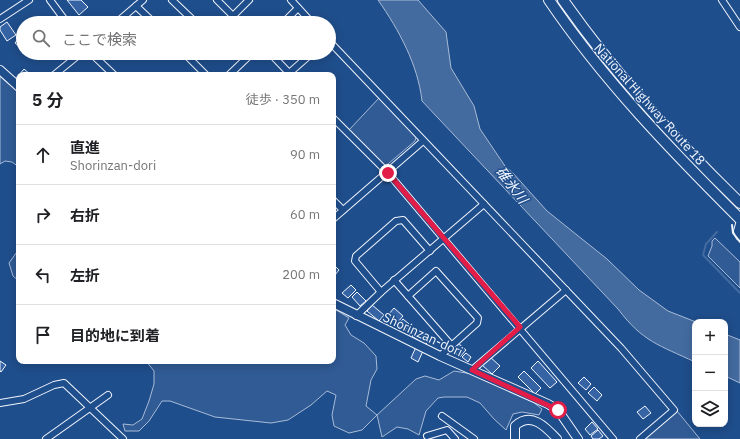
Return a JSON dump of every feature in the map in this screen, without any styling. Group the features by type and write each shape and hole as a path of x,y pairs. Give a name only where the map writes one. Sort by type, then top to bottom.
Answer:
{"highway":[{"name":"National Highway Route 18","path":"549,0 586,52 636,111 740,219"},
{"name":"National Highway Route 18","path":"563,0 624,81 740,203"}],"street":[{"path":"0,20 30,0"},
{"path":"50,0 62,16"},
{"path":"124,16 143,0"},
{"path":"172,0 189,16"},
{"path":"218,0 233,16 249,0"},
{"path":"291,0 305,16"},
{"path":"722,0 740,27"},
{"path":"136,6 147,16"},
{"path":"290,16 298,8"},
{"path":"336,48 621,348 674,410 640,439"},
{"path":"58,72 72,60"},
{"path":"98,60 111,72"},
{"path":"191,60 203,72"},
{"path":"232,72 245,60"},
{"path":"276,60 287,72"},
{"path":"291,72 304,60"},
{"path":"0,70 16,84"},
{"path":"336,121 388,173 520,327 613,439"},
{"path":"336,216 388,173 423,141"},
{"path":"336,203 343,210"},
{"path":"356,316 394,280 484,204"},
{"path":"381,292 355,261 356,256 396,222 403,220 430,251"},
{"path":"740,224 738,231 740,236"},
{"path":"408,296 436,271 478,318 477,323 440,356"},
{"path":"394,280 451,345"},
{"path":"472,370 520,327 566,290"},
{"name":"Shorinzan-dori","path":"336,305 356,316 440,356 558,410 578,439"},
{"path":"0,403 24,399 54,385 64,383 90,406 122,438"},
{"path":"46,439 90,406 108,395"},
{"path":"442,416 474,439"},
{"path":"515,439 515,426 531,419 546,428 558,439"},
{"path":"427,436 447,430 455,439"}],"shaded area":[{"path":"0,76 16,90 16,165 12,162 5,161 0,164"},
{"path":"379,98 416,137 415,141 388,164 383,166 349,130"},
{"path":"715,238 740,262 740,288 708,256 712,246 712,241"},
{"path":"16,253 16,278 13,276 9,263"},
{"path":"336,310 349,318 345,325 351,335 364,343 376,356 377,369 371,380 366,406 377,415 362,430 349,433 334,426 332,415 336,395 327,391 311,405 288,420 271,423 215,417 170,401 162,401 149,421 139,431 125,431 123,424 133,425 142,419 154,384 154,371 148,364 336,364"},
{"path":"454,371 472,374 533,402 542,409 539,415 522,412 513,414 506,430 480,403 467,397 438,398 426,411 419,435 408,429 397,427 382,437 377,415 416,379 425,376 439,380"},
{"path":"677,411 700,439 645,439"}],"water":[{"name":"碓氷川","path":"378,0 418,0 446,32 451,68 474,106 480,129 505,166 547,211 607,259 639,290 668,311 692,320 692,361 652,342 636,329 422,101 420,88 412,61 393,23"},
{"path":"728,335 740,340 740,383 728,377"}],"building":[{"path":"67,0 81,0 88,7 79,15"},
{"path":"7,22 16,35 7,41 0,30 0,27"},
{"path":"336,267 339,270 336,274"},
{"path":"351,285 356,290 348,298 342,293"},
{"path":"357,292 366,301 360,306 352,297"},
{"path":"372,305 384,315 379,321 367,311"},
{"path":"394,308 403,316 397,323 388,315"},
{"path":"403,319 409,324 403,330 398,325"},
{"path":"410,324 416,330 410,335 405,330"},
{"path":"417,330 429,341 425,345 412,336"},
{"path":"458,343 466,350 460,357 452,350"},
{"path":"416,347 423,351 418,362 411,358"},
{"path":"466,353 471,357 468,362 462,357"},
{"path":"489,356 500,366 492,374 482,365"},
{"path":"0,361 6,365 1,372 0,371"},
{"path":"538,361 557,382 550,388 531,368"},
{"path":"524,371 541,388 535,394 518,377"},
{"path":"584,377 591,384 586,390 578,383"},
{"path":"594,387 602,395 597,401 588,393"},
{"path":"645,406 651,413 643,419 637,412"},
{"path":"592,422 598,429 590,435 585,429"},
{"path":"598,430 603,436 599,439 593,439 591,436"}],"waterway":[{"path":"717,232 706,244 703,255 740,293"}],"wall":[{"path":"732,225 733,233 740,242"}],"route":[{"path":"388,173 520,327 472,370 548,404 558,410"}]}
